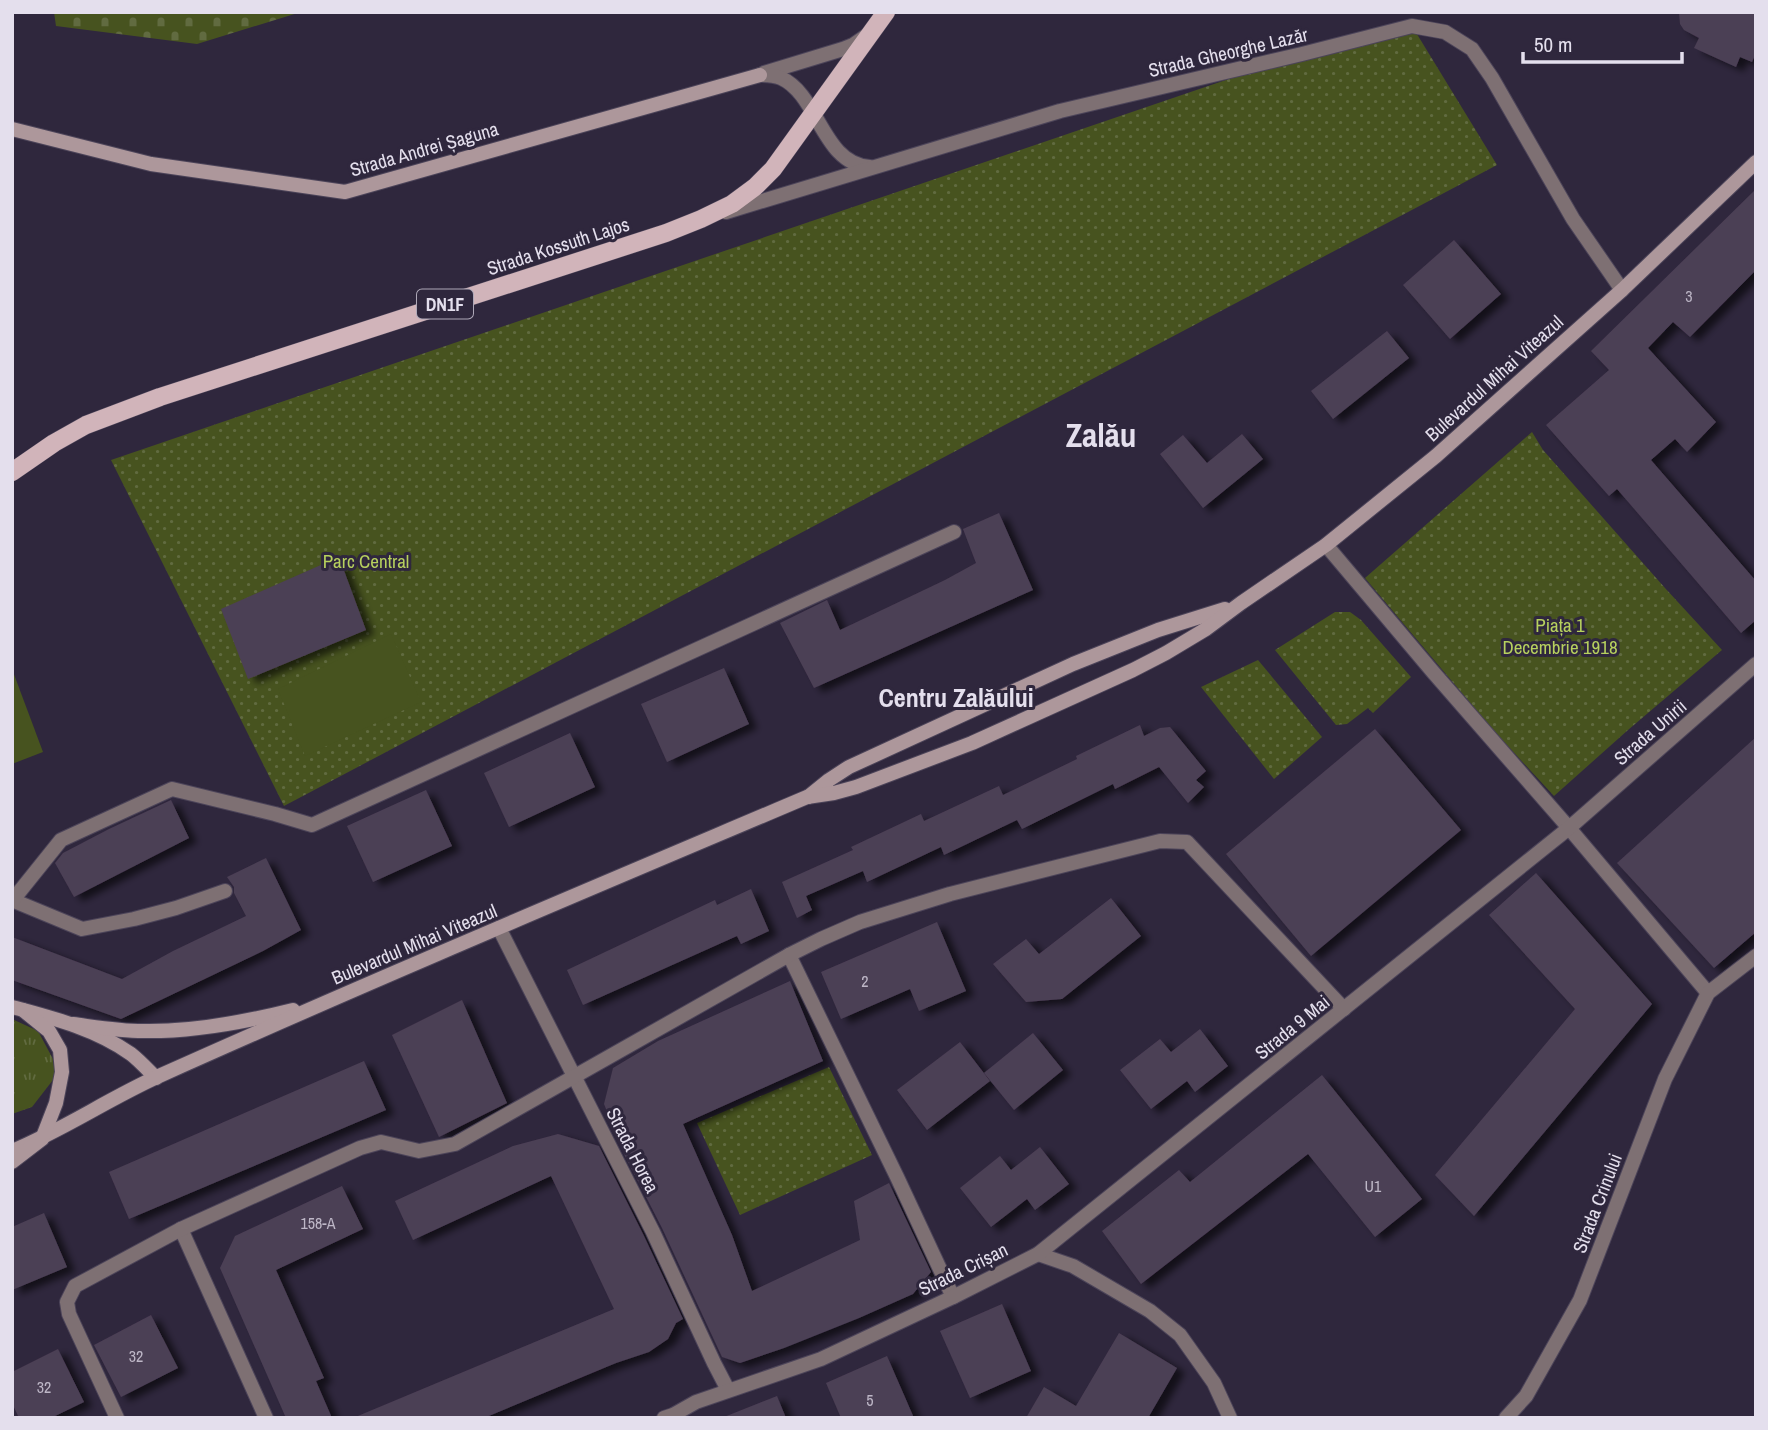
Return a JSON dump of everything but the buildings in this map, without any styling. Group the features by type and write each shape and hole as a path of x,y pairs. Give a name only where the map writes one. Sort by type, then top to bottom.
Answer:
{"main road":[{"name":"DN1F","path":"813,113 886,12"},
{"name":"Strada Andrei Șaguna","path":"12,129 151,164 345,192 760,75"},
{"name":"Strada Kossuth Lajos","path":"12,472 86,425 160,397 666,233 701,219 732,204 755,187 773,169 813,113"},
{"name":"Bulevardul Mihai Viteazul","path":"12,1151 41,1139 156,1077 333,999 807,797 834,793 891,775 972,743 1166,653 1206,629 1326,545 1436,456 1622,290 1756,162"},
{"name":"Bulevardul Mihai Viteazul","path":"807,797 849,767 1073,664 1241,603"},
{"path":"17,1009 73,1024 143,1031 178,1030 269,1016 333,999"},
{"path":"17,1009 49,1031 60,1050 62,1072 59,1091 41,1139"},
{"path":"73,1024 131,1054 156,1077"},
{"name":"Bulevardul Mihai Viteazul","path":"12,1162 41,1139"}],"street":[{"name":"Strada Gheorghe Lazăr","path":"701,219 1060,111 1412,26 1445,32 1472,49 1492,78 1573,219 1622,290"},
{"name":"Strada Andrei Șaguna","path":"760,75 843,50 872,31"},
{"path":"760,75 780,77 792,84 832,143 847,159 854,164 878,167"},
{"path":"225,891 176,908 82,929 12,901 61,840 172,789 312,825 954,532"},
{"path":"1326,545 1708,993 1756,956"},
{"name":"Strada Unirii","path":"1569,828 1756,664"},
{"name":"Strada 9 Mai","path":"1038,1254 1569,828"},
{"path":"117,1418 69,1314 67,1302 75,1286 180,1229 360,1148 382,1142 419,1151 455,1144 789,955 860,922 950,894 1160,841 1187,842 1344,1009"},
{"name":"Strada Horea","path":"499,928 653,1233 728,1390"},
{"path":"789,955 953,1297"},
{"name":"Strada Crinului","path":"1506,1418 1526,1396 1580,1300 1665,1079 1708,993"},
{"path":"180,1229 266,1418"},
{"name":"Strada Crișan","path":"664,1418 696,1402 821,1359 1038,1254 1073,1266 1150,1311 1180,1335 1214,1383 1230,1418"}],"green space":[{"path":"54,12 301,12 197,44 56,26"},
{"name":"Parc Central","path":"1412,26 1497,165 284,806 111,460 1302,54"},
{"name":"Piața 1 Decembrie 1918","path":"1532,432 1543,450 1722,650 1554,796 1493,730 1365,578"},
{"path":"1335,612 1350,612 1361,620 1411,677 1373,713 1368,708 1347,724 1336,725 1275,650"},
{"path":"391,634 421,702 305,756 278,689"},
{"path":"1258,660 1322,737 1274,779 1201,687"},
{"path":"12,669 43,752 12,764"},
{"path":"12,1019 38,1031 53,1059 56,1076 32,1107 12,1114"},
{"path":"829,1067 872,1155 740,1215 697,1123"}],"district":[{"name":"Zalău","path":"1101,435"},
{"name":"Centru Zalăului","path":"956,697"}]}
